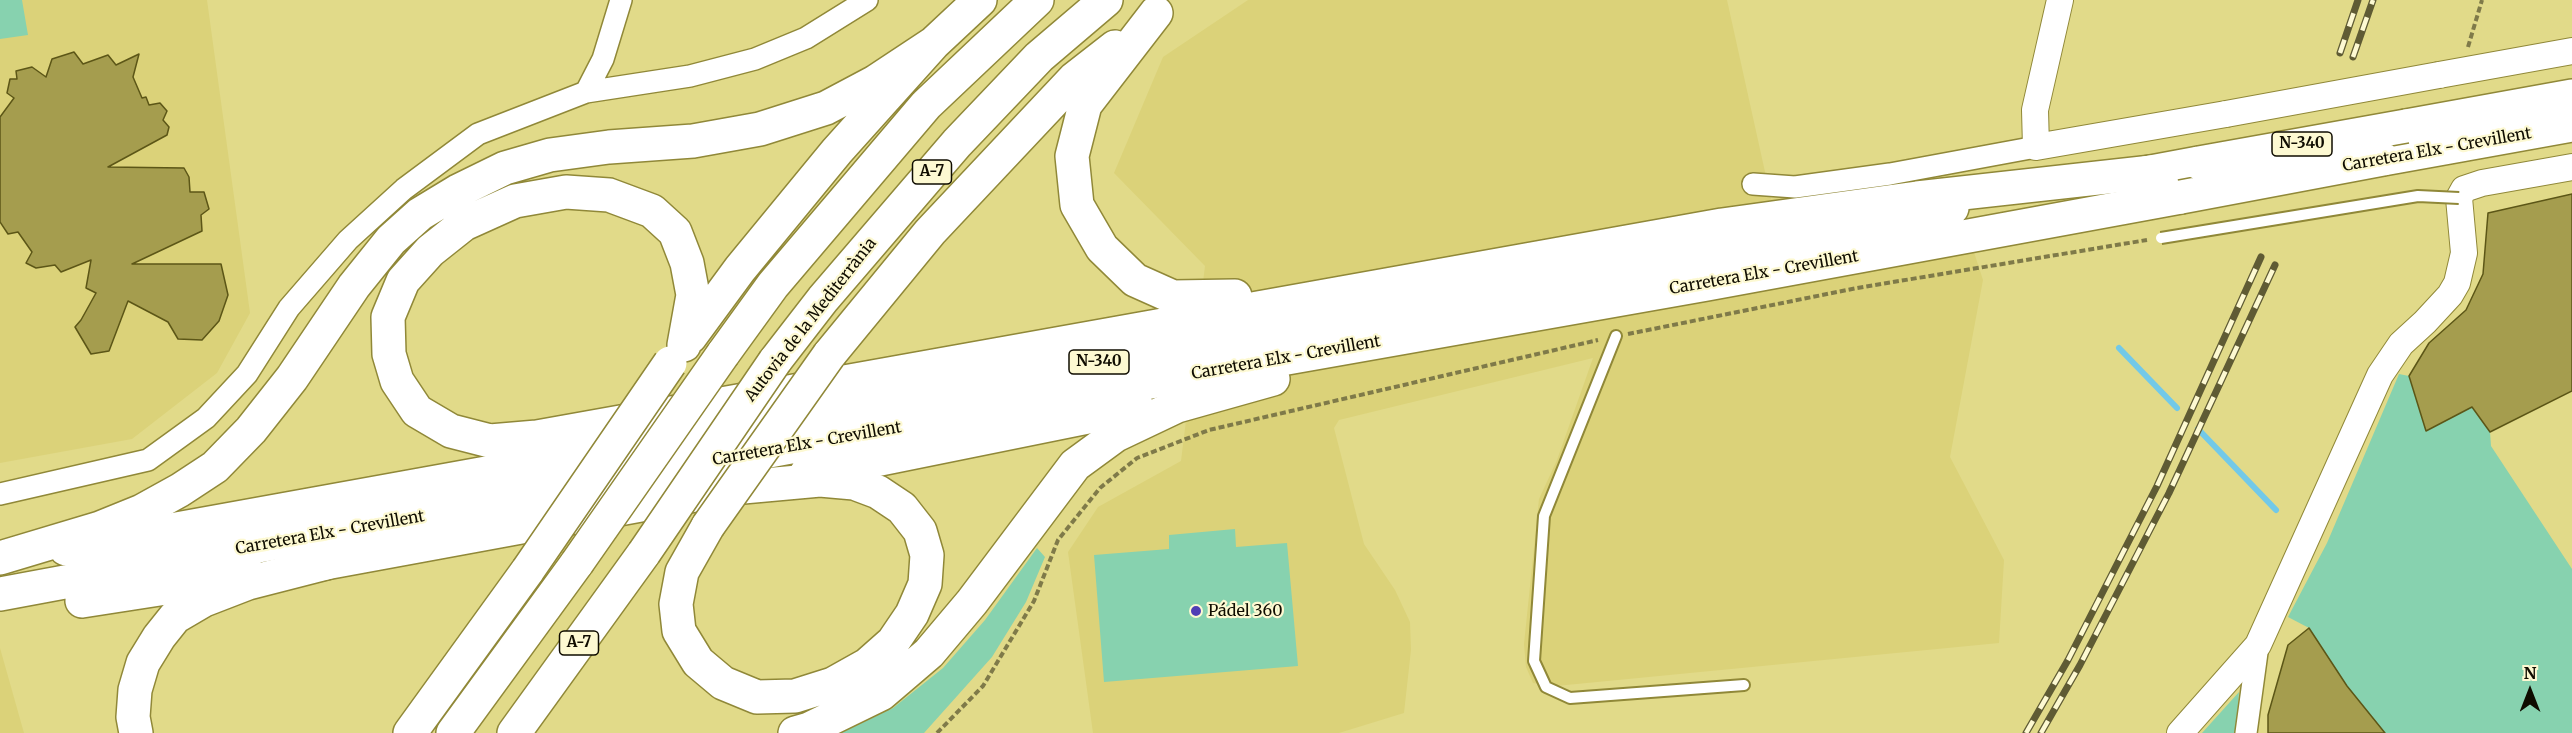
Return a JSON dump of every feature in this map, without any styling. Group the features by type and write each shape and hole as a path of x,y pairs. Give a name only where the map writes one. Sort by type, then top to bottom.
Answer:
{"highway":[{"path":"410,733 528,570 677,354 740,268 837,151 934,43 980,0"},
{"path":"453,733 577,563 772,285 926,105 1036,0"},
{"name":"Autovia de la Mediterrània","path":"514,733 644,553 775,361 824,298 957,143 1039,57 1106,0"},
{"path":"1165,7 1085,105 1072,156 1077,205 1102,248 1135,280 1173,297 1255,295 1487,266"},
{"path":"743,487 820,480 854,483 878,492 902,508 920,531 927,555 925,584 912,614 893,642 867,665 833,684 795,696 757,697 723,683 698,662 680,631 676,604 682,572 708,526 829,355 930,232 1074,79 1165,7"},
{"path":"0,559 100,528 142,511 215,467 251,430 292,378 354,286 392,240 420,214 458,190 505,168 550,155 609,147 693,141 760,129 826,108 875,82 934,43"},
{"name":"Carretera Elx - Crevillent","path":"0,559 2572,96"},
{"name":"Carretera Elx - Crevillent","path":"0,594 952,417 1707,284 2572,125"},
{"path":"677,354 693,295 687,263 675,232 652,211 609,195 566,192 515,201 464,224 430,250 403,281 388,317 389,354 397,381 417,411 451,431 490,441 548,435 1722,225 1917,198 2152,171"},
{"path":"0,613 326,563 743,487 1273,379 1707,284"},
{"path":"795,733 809,729 881,694 929,653 972,602 1076,465 1107,441 1177,406 1273,379"},
{"path":"136,733 133,717 135,690 144,663 159,636 175,617 204,600 248,583 326,563"}],"street":[{"path":"586,92 603,59 621,0"},
{"path":"0,494 148,460 206,418 248,374 289,308 348,240 404,189 478,134 586,92 690,76 755,59 806,38 867,0"},
{"path":"2036,147 2035,110 2060,0"},
{"path":"1753,184 1795,187 1890,174 2572,51"},
{"path":"2246,733 2258,645 2380,375 2401,344 2450,295 2457,283 2464,253 2458,198 2464,189 2482,183 2572,167"},
{"path":"2192,733 2218,704 2254,670 2269,645 2334,496 2395,367 2416,341 2450,308 2467,279 2472,261 2468,210 2470,196 2482,183"},
{"path":"2180,733 2258,645"}],"lane":[{"path":"2161,238 2418,196 2458,198"},
{"path":"1616,336 1544,516 1534,661 1546,687 1570,698 1744,685"}],"path":[{"path":"2450,73 2482,0"},
{"path":"937,733 983,686 1034,601 1058,540 1100,488 1137,458 1209,430 1616,336 1857,288 2161,238"}],"shaded area":[{"path":"0,0 207,0 250,313 217,373 132,439 0,463"},
{"path":"1248,0 1727,0 1771,199 1950,178 1983,280 1950,457 2004,560 1999,643 1556,686 1533,683 1526,667 1524,644 1539,499 1557,460 1593,358 1339,420 1334,428 1364,544 1395,590 1410,622 1411,650 1404,713 1339,733 1093,733 1068,552 1098,507 1181,461 1205,266 1114,173 1163,57"},
{"path":"0,648 24,733 0,733"}],"green space":[{"path":"0,0 22,0 28,35 0,39"},
{"path":"2399,374 2409,376 2426,431 2472,407 2490,432 2491,446 2572,569 2572,733 2385,733 2347,686 2309,628 2288,617 2327,543"},
{"name":"Pádel 360","path":"1235,529 1236,547 1287,543 1298,666 1104,682 1094,555 1169,549 1169,535"},
{"path":"1037,548 1045,557 1026,602 992,657 924,733 841,733 893,708 943,668 985,620"},
{"path":"2239,692 2236,733 2202,733"}],"building":[{"path":"74,52 83,64 108,55 116,65 139,54 133,77 142,98 146,97 149,105 160,103 167,111 163,120 169,127 167,135 108,167 184,168 189,177 190,192 204,192 209,209 201,215 202,231 132,264 221,264 228,295 219,321 202,340 178,339 168,322 128,301 109,351 91,354 75,327 96,293 86,288 91,260 61,272 55,265 36,268 26,263 32,252 18,232 8,234 0,222 0,117 14,98 7,93 10,79 17,79 16,71 32,67 46,77 52,59"},
{"path":"2572,194 2572,391 2490,432 2472,407 2426,431 2409,376 2429,343 2466,310 2483,274 2488,213"},
{"path":"2309,628 2347,686 2385,733 2268,733 2268,715 2288,645"}],"waterway":[{"path":"2119,348 2177,408"},
{"path":"2198,429 2276,510"}],"railway":[{"path":"2340,53 2358,0"},
{"path":"2353,57 2373,0"},
{"path":"2026,733 2068,660 2157,486 2261,257"},
{"path":"2041,733 2080,665 2169,493 2275,265"}],"place":[{"name":"Pádel 360","path":"1196,611"}]}
